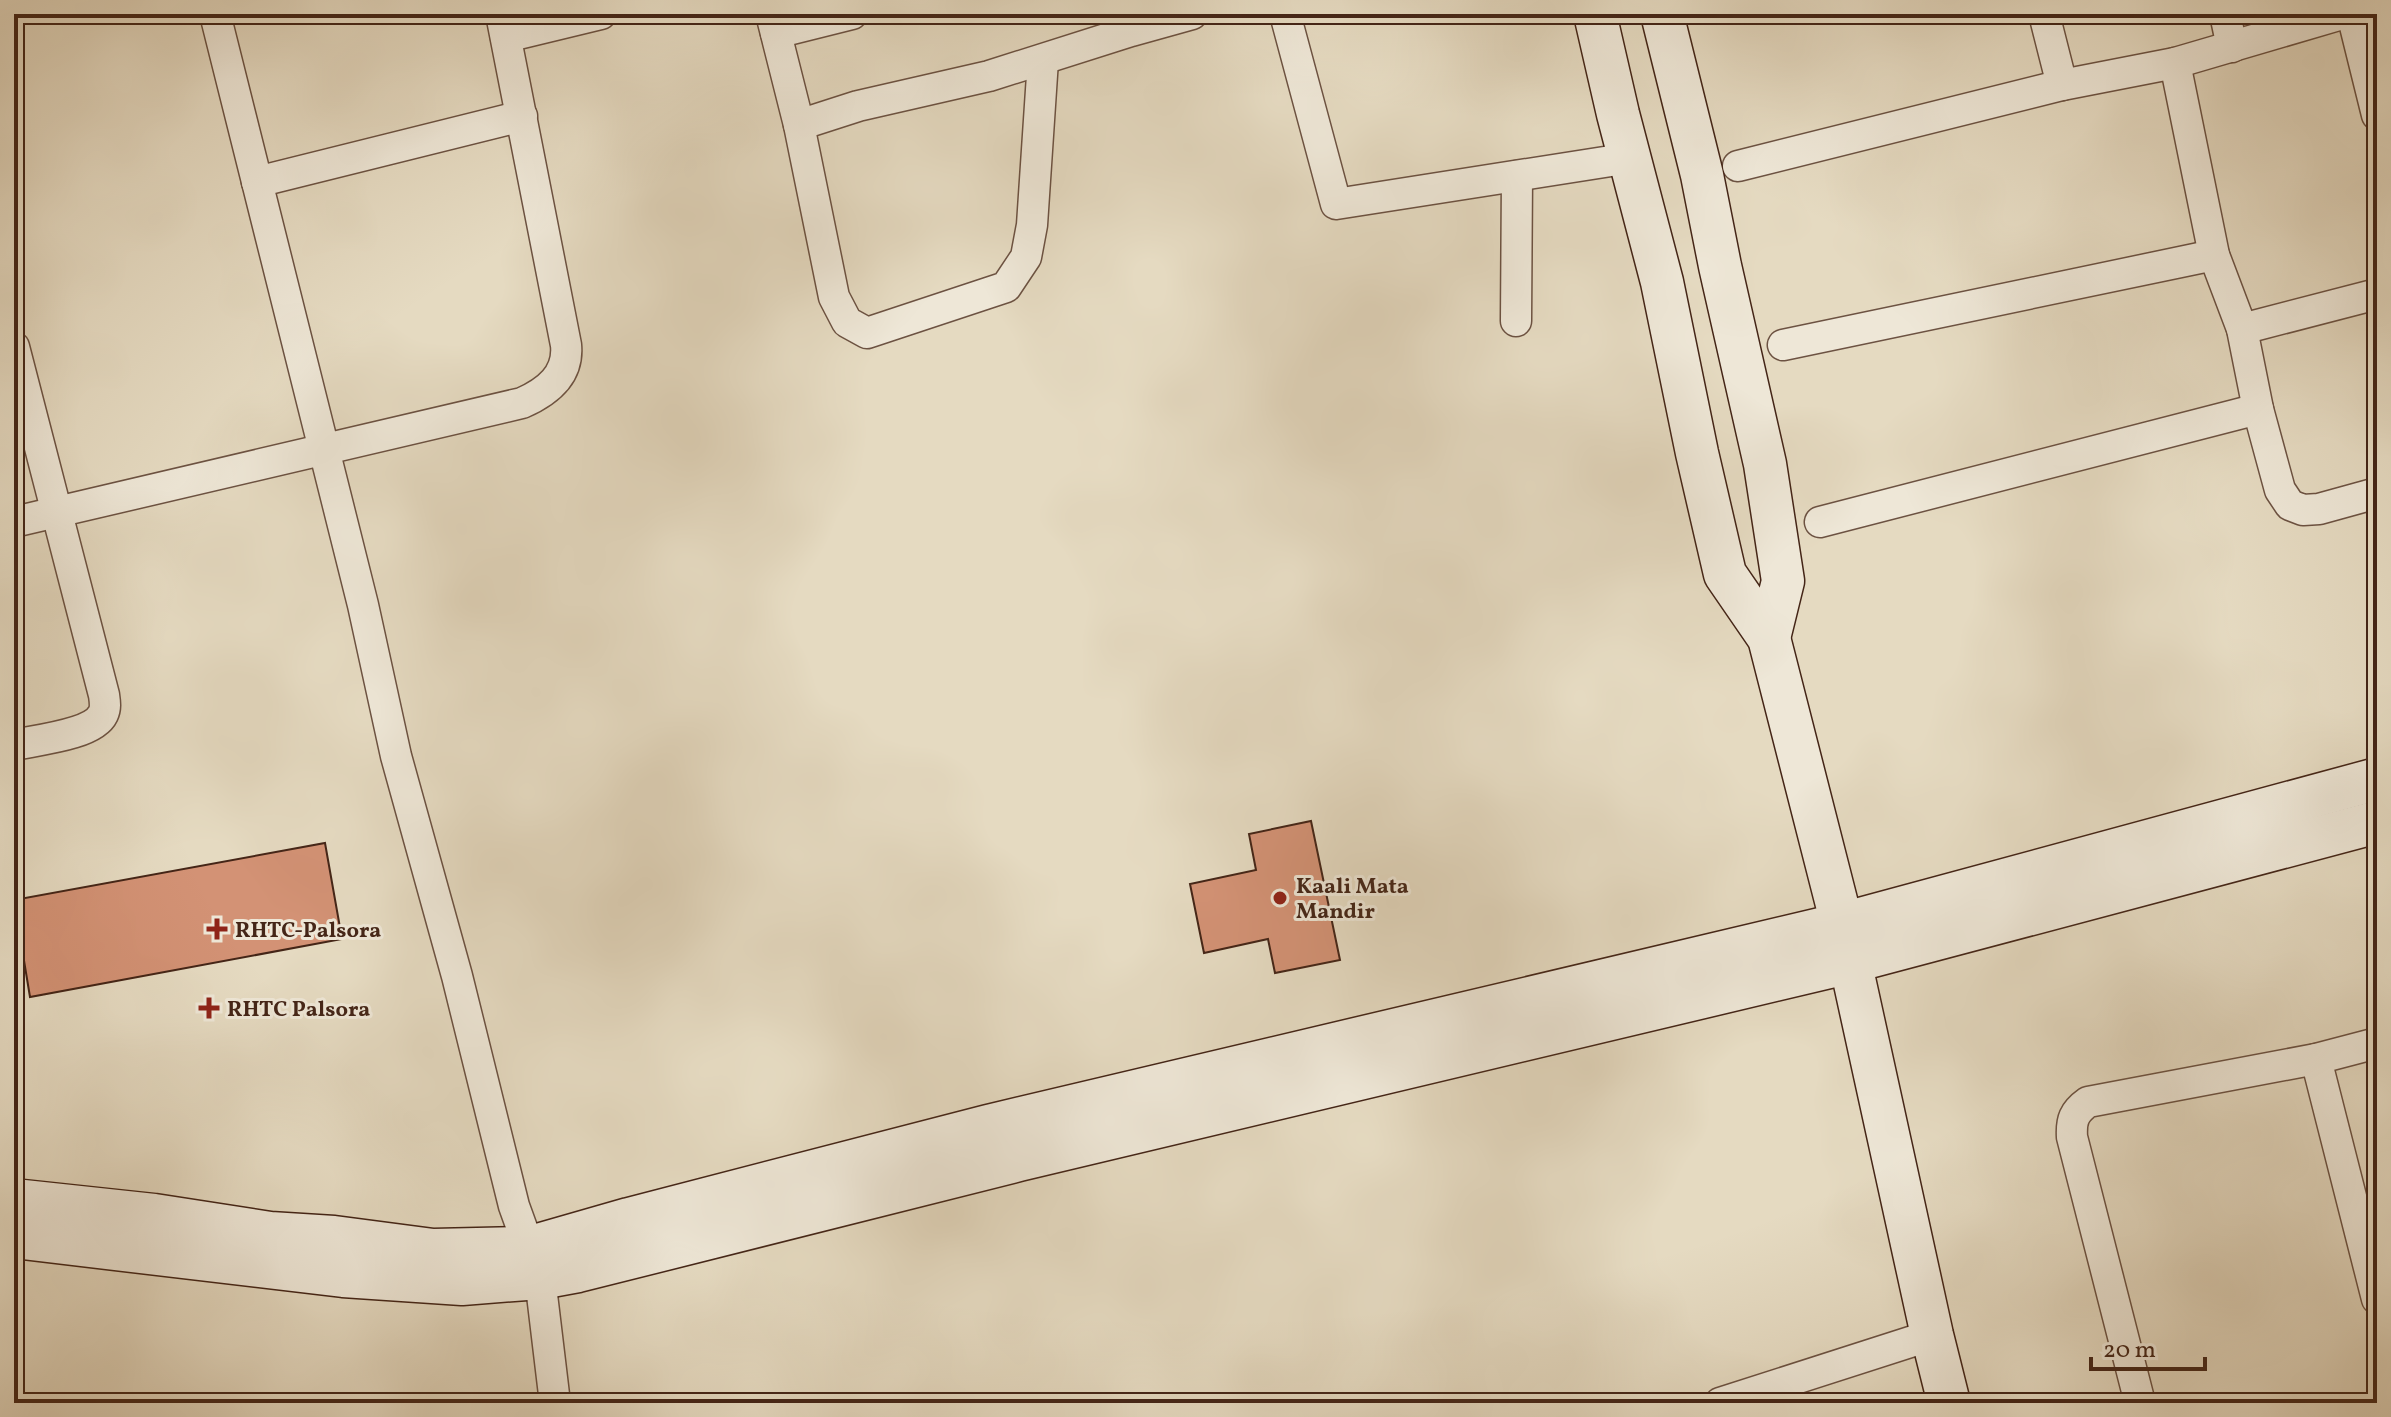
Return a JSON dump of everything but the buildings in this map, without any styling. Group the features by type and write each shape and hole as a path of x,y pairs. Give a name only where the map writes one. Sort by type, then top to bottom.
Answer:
{"street":[{"path":"215,14 363,605 399,770 457,976 514,1206 534,1263 555,1403"},
{"path":"14,522 522,403 542,395 561,374 567,358 566,345 504,26 601,14"},
{"path":"852,14 774,24 799,125 834,297 847,322 867,333 1006,287 1026,257 1032,225 1043,60"},
{"path":"799,125 858,106 989,76 1192,14"},
{"path":"1285,14 1336,204 1630,158"},
{"path":"1595,14 1662,282 1725,574 1769,638 1846,943 1949,1403"},
{"path":"1662,14 1702,175 1765,464 1783,581 1769,638"},
{"path":"2044,14 2062,85"},
{"path":"2225,14 2232,47"},
{"path":"1738,166 2062,85 2175,63 2342,14"},
{"path":"2352,14 2377,115"},
{"path":"2175,63 2214,255 2242,329 2258,409 2280,490 2290,505 2303,510 2319,509 2377,493"},
{"path":"257,182 522,116"},
{"path":"1516,321 1517,176"},
{"path":"1783,345 2214,255"},
{"path":"2242,329 2377,294"},
{"path":"14,347 104,695 105,711 87,729 14,745"},
{"path":"1820,522 2258,409"},
{"path":"1846,943 2377,779"},
{"path":"14,1237 343,1276 462,1284 534,1263 629,1219 988,1126 1846,943 2377,822"},
{"path":"2140,1403 2072,1137 2071,1121 2078,1109 2088,1102 2316,1059 2377,1043"},
{"path":"2316,1059 2377,1299"},
{"path":"14,1200 534,1263"},
{"path":"1720,1403 1932,1335"}],"place":[{"name":"Kaali Mata Mandir","path":"1280,898"},
{"name":"RHTC-Palsora","path":"217,929"},
{"name":"RHTC Palsora","path":"209,1008"}]}
